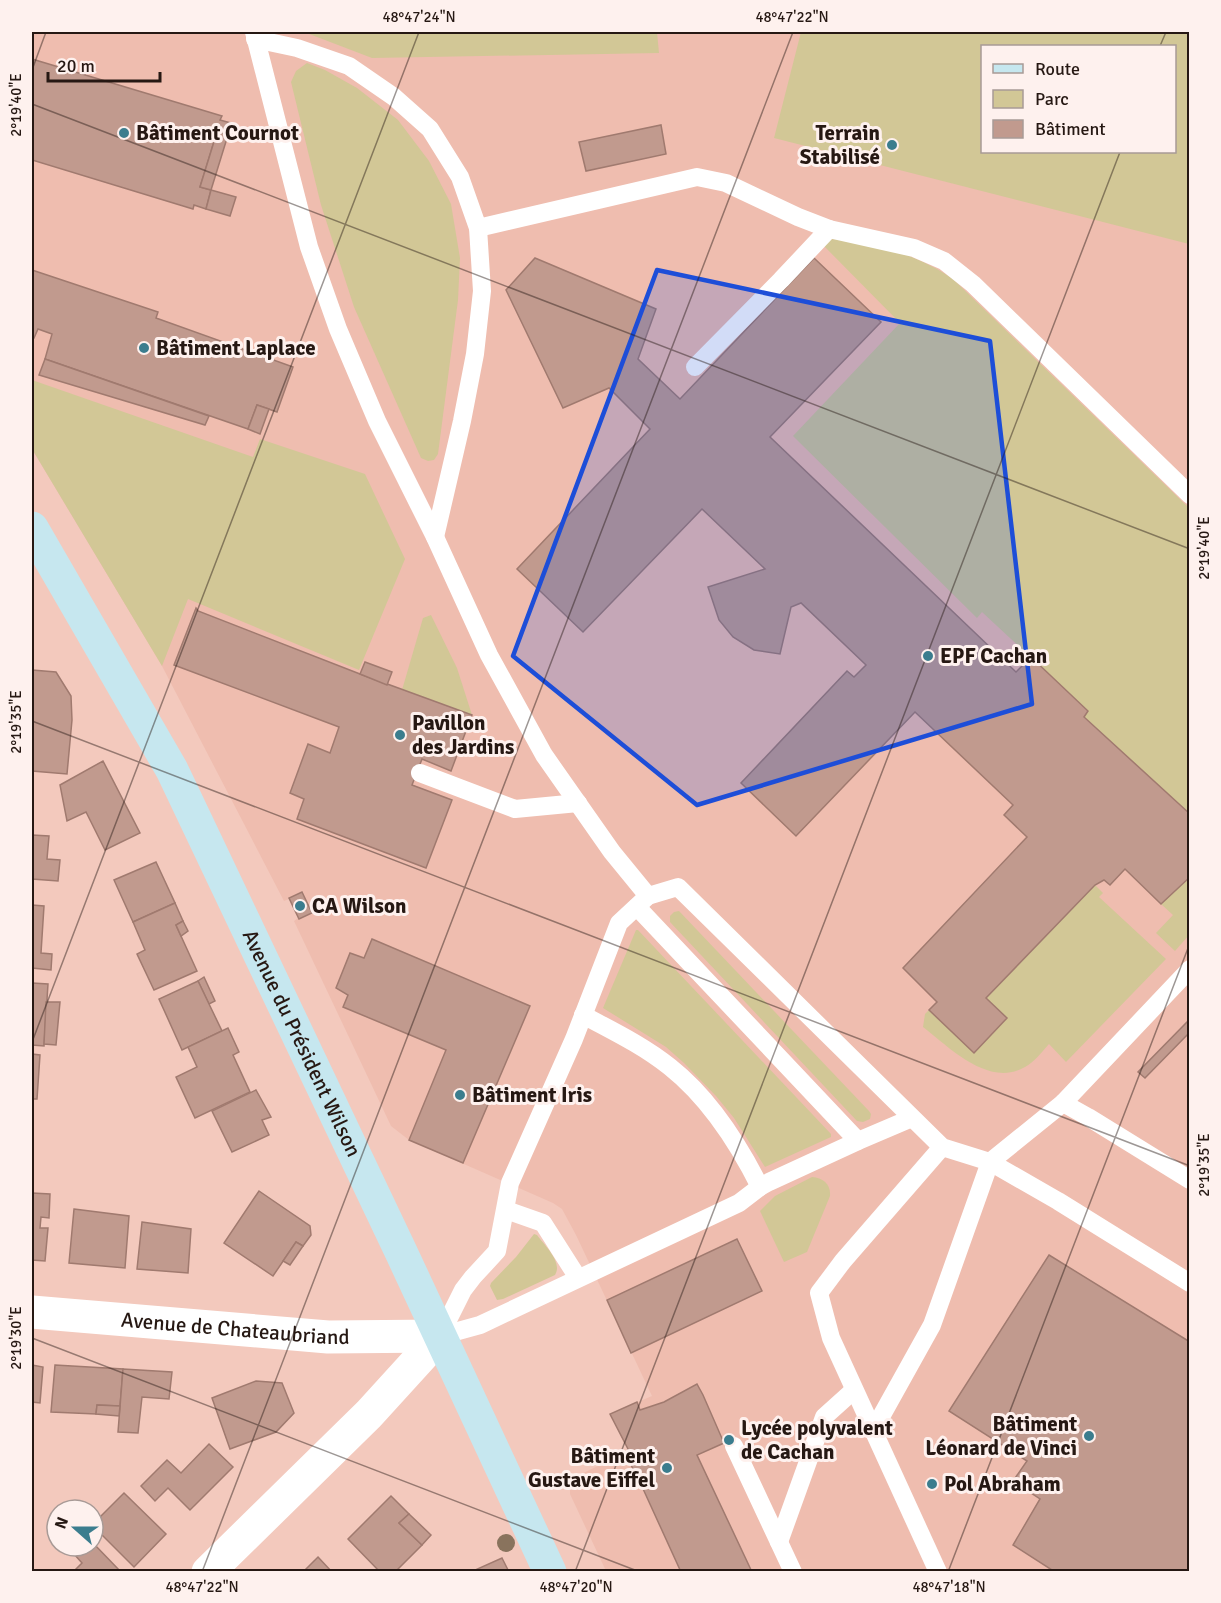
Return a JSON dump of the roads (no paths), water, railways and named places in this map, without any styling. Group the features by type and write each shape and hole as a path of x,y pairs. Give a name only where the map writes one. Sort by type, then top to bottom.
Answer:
{"street":[{"name":"Avenue du Président Wilson","path":"32,530 172,770 397,1243 550,1572"},
{"name":"Avenue de Chateaubriand","path":"32,1312 328,1337 440,1336"},
{"path":"208,1572 369,1414 440,1336"}],"lane":[{"path":"254,35 349,66 394,96 430,129 460,177 478,228 482,291 475,354 435,537"},
{"path":"254,35 309,247 338,329 377,421 435,537 489,655 544,755 612,852 642,902 858,1141"},
{"path":"478,228 697,177 726,183 829,229 914,248 944,261 973,284 1190,495"},
{"path":"695,367 829,229"},
{"path":"420,772 515,809 578,803"},
{"path":"440,1336 463,1290 497,1251 510,1183 574,1039 619,923 642,902 678,887 942,1148 990,1162 1190,1283"},
{"path":"873,1431 932,1325 990,1162 1063,1103 1190,969"},
{"path":"584,1015 632,1040 670,1067 709,1105 750,1166 760,1187"},
{"path":"1063,1103 1190,1180"},
{"path":"440,1336 480,1325 739,1203 760,1187 912,1118"},
{"path":"938,1572 831,1338 819,1293 843,1261 942,1148"},
{"path":"506,1210 543,1222 578,1278"},
{"path":"779,1542 824,1417 854,1390"},
{"path":"734,1446 793,1572"}],"place":[{"name":"Bâtiment Cournot","path":"124,133"},
{"name":"Terrain Stabilisé","path":"892,145"},
{"name":"Bâtiment Laplace","path":"144,348"},
{"name":"EPF Cachan","path":"928,656"},
{"name":"Pavillon des Jardins","path":"400,735"},
{"name":"CA Wilson","path":"300,906"},
{"name":"Bâtiment Iris","path":"460,1095"},
{"name":"Bâtiment Léonard de Vinci","path":"1089,1436"},
{"name":"Lycée polyvalent de Cachan","path":"729,1440"},
{"name":"Bâtiment Gustave Eiffel","path":"667,1468"},
{"name":"Pol Abraham","path":"932,1484"}]}
